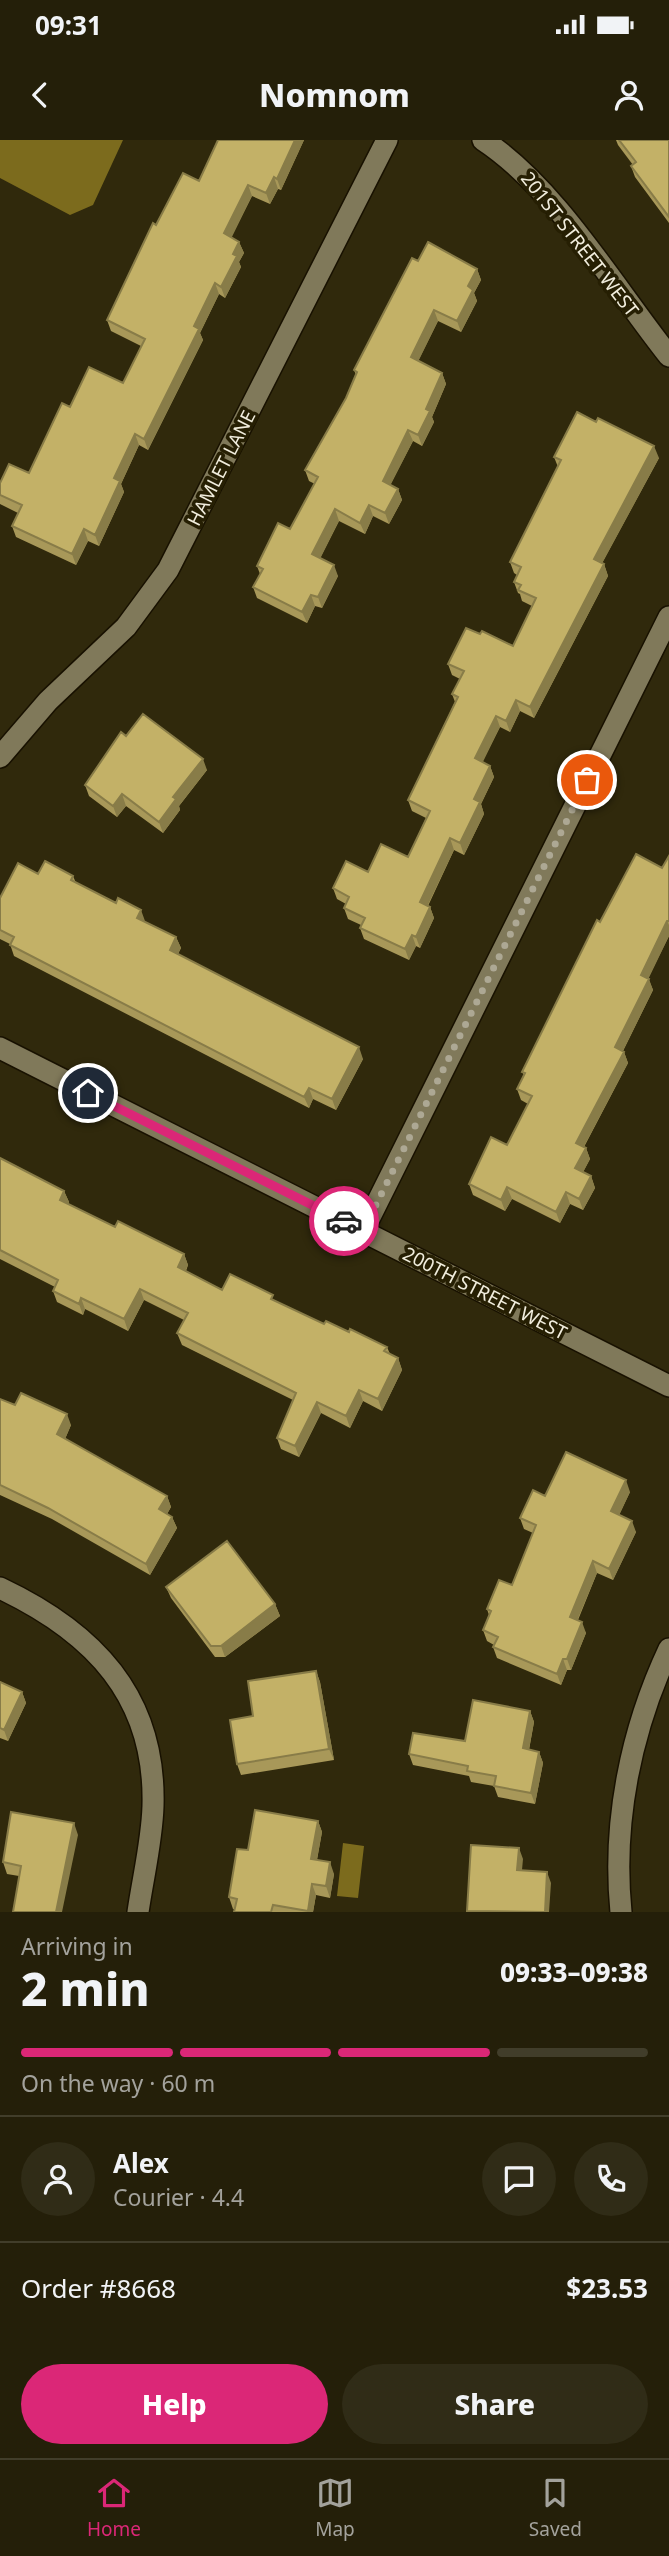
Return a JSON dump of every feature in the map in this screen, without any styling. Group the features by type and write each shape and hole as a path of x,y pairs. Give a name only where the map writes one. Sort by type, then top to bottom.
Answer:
{"street":[{"name":"HAMLET LANE","path":"0,757 48,701 126,627 168,570 387,140"},
{"name":"201ST STREET WEST","path":"483,140 519,167 551,203 669,356"},
{"path":"363,1231 669,617"},
{"name":"200TH STREET WEST","path":"0,1048 669,1386"},
{"path":"0,1588 57,1618 79,1635 116,1676 135,1713 148,1752 153,1807 138,1912"},
{"path":"621,1912 619,1864 625,1787 644,1711 669,1649"}],"shaded area":[{"path":"0,140 123,140 93,205 70,215 0,178"},
{"path":"343,1843 364,1846 358,1898 337,1896"}],"building":[{"path":"218,140 295,140 277,179 274,177 266,193 248,185 224,233 239,242 233,254 237,256 221,287 215,283 194,326 199,329 144,439 135,434 114,478 120,481 95,535 84,529 72,554 12,526 22,505 0,495 0,483 9,464 29,473 62,403 70,407 89,367 123,383 145,339 107,320 153,223 156,225 183,173 199,181"},
{"path":"619,140 669,140 669,217 631,166 636,162"},
{"path":"428,242 477,269 468,286 473,290 457,321 434,310 411,357 442,373 426,409 430,411 418,435 408,430 383,481 398,489 385,513 369,505 360,523 335,509 312,554 334,565 318,597 311,595 302,612 253,587 263,569 257,566 278,523 290,529 318,477 305,470 346,398 357,372 354,370 412,258 418,261"},
{"path":"577,412 596,422 598,418 654,446 594,559 604,564 530,707 516,700 506,721 496,716 475,758 490,766 474,799 480,802 460,843 450,838 420,902 430,907 416,937 412,935 405,949 360,928 365,918 344,908 349,897 333,888 346,861 368,872 381,844 408,857 430,811 408,800 458,697 452,694 464,671 448,664 466,628 480,634 482,631 513,646 536,598 518,590 521,585 514,582 521,567 510,562 561,460 554,457"},
{"path":"143,714 203,759 173,797 176,799 159,822 122,794 113,806 85,785 121,732 126,736"},
{"path":"636,854 662,868 669,856 669,921 641,975 649,979 615,1047 624,1052 576,1143 586,1148 575,1168 591,1176 579,1199 566,1192 556,1212 507,1187 501,1200 469,1184 491,1137 507,1145 532,1096 517,1089 525,1073 522,1072 597,920 600,922"},
{"path":"45,861 73,876 71,880 116,903 118,898 141,910 137,918 176,937 170,950 359,1047 332,1099 309,1088 304,1097 10,945 14,937 0,930 0,898 18,863 38,874"},
{"path":"0,1158 64,1191 60,1200 115,1227 118,1221 184,1254 178,1267 222,1290 230,1274 273,1295 271,1299 324,1324 326,1321 349,1332 350,1329 387,1347 384,1351 398,1358 378,1399 359,1390 346,1416 317,1402 295,1446 277,1438 296,1393 177,1333 188,1313 140,1289 124,1319 81,1298 79,1304 53,1291 58,1280 0,1250"},
{"path":"21,1393 67,1414 57,1434 167,1496 159,1509 172,1517 146,1564 48,1508 0,1485 0,1399 15,1405"},
{"path":"566,1452 626,1480 611,1511 632,1521 609,1569 593,1561 570,1617 582,1622 567,1659 563,1659 557,1674 493,1647 498,1637 483,1630 491,1611 487,1609 499,1580 512,1585 536,1525 520,1518 533,1490 545,1496"},
{"path":"227,1541 275,1604 221,1646 211,1646 166,1587"},
{"path":"316,1671 329,1749 237,1764 230,1720 253,1716 248,1681"},
{"path":"0,1682 22,1692 4,1730 0,1728"},
{"path":"473,1700 530,1711 523,1748 539,1752 531,1793 494,1786 496,1776 467,1771 468,1766 409,1754 413,1733 465,1741"},
{"path":"255,1810 318,1821 311,1859 330,1862 326,1886 312,1884 308,1911 273,1905 271,1912 234,1912 237,1899 229,1897 237,1849 248,1850"},
{"path":"11,1812 74,1823 56,1912 13,1912 21,1866 3,1862"},
{"path":"471,1845 519,1848 517,1870 547,1872 545,1912 467,1911"}],"way so far":[{"path":"344,1221 363,1231 587,780"}],"route":[{"path":"88,1093 344,1221"}]}
